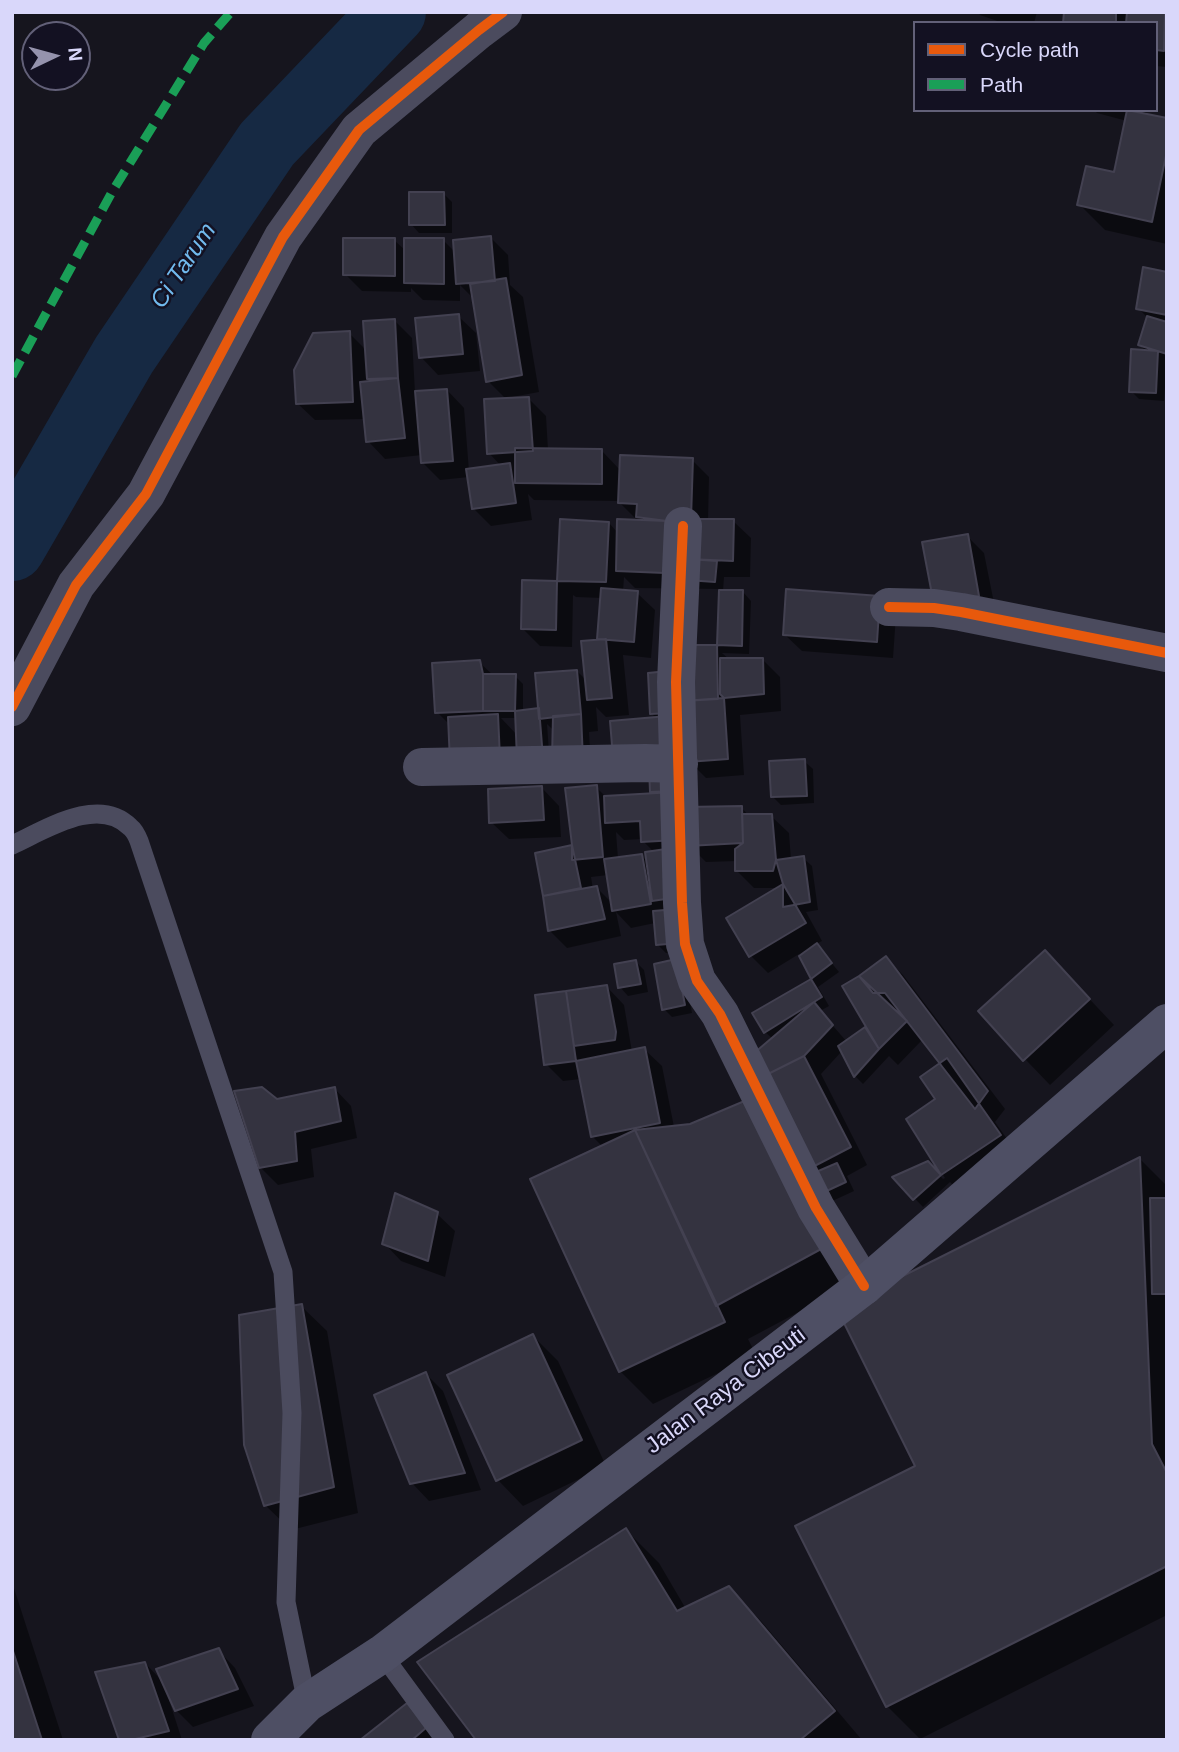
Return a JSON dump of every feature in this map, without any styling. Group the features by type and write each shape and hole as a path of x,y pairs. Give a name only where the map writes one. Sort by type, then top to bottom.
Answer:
{"main road":[{"name":"Jalan Raya Cibeuti","path":"287,1728 864,1286 1167,1023"}],"street":[{"path":"12,707 76,586 146,494 283,237 359,130 503,12"},
{"path":"683,526 676,682 685,944 701,987 720,1014 816,1208 864,1286"},
{"path":"889,607 934,608 961,612 1167,653"},
{"path":"422,767 679,764"}],"lane":[{"path":"12,845 74,817 95,813 114,817 130,827 139,841 282,1272 292,1413 286,1602 287,1728"},
{"path":"382,1654 445,1740"}],"building":[{"path":"1064,12 1116,12 1116,21 1063,21"},
{"path":"1127,12 1165,12 1164,51 1158,50 1158,21 1126,21"},
{"path":"1127,112 1167,118 1167,151 1152,222 1077,205 1086,166 1114,172"},
{"path":"409,192 444,192 445,225 409,225"},
{"path":"491,236 495,281 456,284 453,240"},
{"path":"343,238 395,238 395,276 343,275"},
{"path":"404,238 444,238 444,284 404,283"},
{"path":"1143,267 1167,272 1167,315 1136,309"},
{"path":"506,278 522,375 486,382 470,284"},
{"path":"459,314 463,354 419,358 415,318"},
{"path":"1147,316 1167,322 1167,354 1138,345"},
{"path":"395,319 398,378 367,379 363,321"},
{"path":"350,331 353,402 296,404 294,370 313,333"},
{"path":"1131,349 1158,351 1156,393 1129,392"},
{"path":"398,378 405,438 366,442 360,382"},
{"path":"447,389 453,461 421,463 415,391"},
{"path":"529,397 533,451 487,454 484,399"},
{"path":"515,448 602,449 602,484 515,483"},
{"path":"620,455 693,458 691,519 667,521 636,517 637,504 618,503"},
{"path":"510,463 516,503 472,509 466,469"},
{"path":"560,519 609,522 606,582 557,581"},
{"path":"617,519 667,521 665,573 616,571"},
{"path":"691,519 734,519 733,561 688,559"},
{"path":"968,534 979,596 934,605 922,542"},
{"path":"688,559 717,561 715,582 687,580"},
{"path":"522,580 557,581 556,630 521,629"},
{"path":"601,588 638,591 634,642 597,639"},
{"path":"786,589 880,596 877,642 783,635"},
{"path":"719,590 743,590 742,646 717,645"},
{"path":"606,639 612,698 587,700 581,641"},
{"path":"681,645 717,645 718,699 683,701"},
{"path":"720,658 763,658 764,694 724,698 720,694"},
{"path":"480,660 483,674 483,711 435,713 432,663"},
{"path":"577,670 581,714 539,719 535,673"},
{"path":"668,671 671,713 650,714 648,673"},
{"path":"483,674 516,674 515,711 483,711"},
{"path":"724,698 728,759 687,762 683,701"},
{"path":"539,708 543,758 517,759 515,711"},
{"path":"498,714 500,759 450,762 448,717"},
{"path":"581,714 583,760 552,759 553,716"},
{"path":"668,716 670,753 613,757 610,721"},
{"path":"805,759 807,796 771,797 769,761"},
{"path":"649,767 674,791 650,792"},
{"path":"597,785 603,857 572,860 565,788"},
{"path":"542,786 544,820 489,823 488,789"},
{"path":"675,792 677,840 641,842 640,821 605,823 604,796"},
{"path":"742,806 743,843 687,846 686,807"},
{"path":"742,814 772,814 776,860 773,871 735,871 735,849 743,843"},
{"path":"572,845 581,888 543,896 535,853"},
{"path":"673,848 679,897 652,901 645,852"},
{"path":"642,854 651,904 612,911 604,859"},
{"path":"804,856 810,902 783,907 783,884 776,860"},
{"path":"783,884 806,923 749,957 726,918"},
{"path":"597,886 605,919 548,931 543,896"},
{"path":"677,909 680,943 656,945 653,911"},
{"path":"817,943 832,963 811,979 799,956"},
{"path":"1045,950 1090,999 1023,1061 978,1011"},
{"path":"886,956 988,1091 975,1109 885,993 873,993 859,976"},
{"path":"676,959 685,1005 662,1010 654,964"},
{"path":"636,960 641,984 618,988 614,964"},
{"path":"859,976 907,1021 879,1049 842,986"},
{"path":"811,979 822,997 764,1033 752,1013"},
{"path":"607,985 616,1032 615,1040 574,1046 566,991"},
{"path":"566,991 576,1061 544,1065 535,995"},
{"path":"814,1002 833,1025 804,1056 756,1080 753,1054"},
{"path":"865,1027 879,1049 854,1077 838,1046"},
{"path":"645,1047 660,1123 591,1137 576,1061"},
{"path":"804,1056 851,1147 803,1172 756,1080"},
{"path":"947,1058 1001,1135 941,1175 906,1119 935,1099 920,1077"},
{"path":"262,1087 277,1099 335,1087 341,1121 295,1132 297,1161 259,1168 234,1091"},
{"path":"754,1097 823,1248 716,1306 635,1130 690,1124"},
{"path":"635,1130 725,1322 619,1372 530,1179"},
{"path":"1140,1157 1152,1444 1167,1473 1167,1566 886,1707 795,1526 915,1466 837,1309"},
{"path":"928,1161 941,1175 913,1200 892,1177"},
{"path":"837,1163 846,1182 818,1195 809,1175"},
{"path":"395,1193 438,1212 428,1261 382,1244"},
{"path":"1150,1198 1167,1198 1167,1294 1152,1294"},
{"path":"302,1304 334,1487 264,1506 244,1445 239,1315"},
{"path":"533,1334 582,1440 496,1481 447,1375"},
{"path":"426,1372 465,1473 410,1484 374,1395"},
{"path":"626,1528 677,1611 729,1586 835,1711 800,1740 476,1740 417,1662"},
{"path":"12,1648 42,1740 12,1740"},
{"path":"219,1648 238,1689 175,1711 156,1669"},
{"path":"145,1662 169,1731 131,1740 119,1740 95,1672"},
{"path":"407,1703 427,1727 412,1740 360,1740"}],"waterway":[{"name":"Ci Tarum","path":"12,548 124,355 267,144 393,12"}],"marked path":[{"path":"12,376 112,192 204,43 231,12"}],"cycle path":[{"path":"12,707 76,585 146,494 283,237 359,130 503,12"},
{"path":"683,526 676,682 685,944 697,981 720,1014 816,1208 864,1286"},
{"path":"889,607 934,608 961,612 1167,653"}]}
